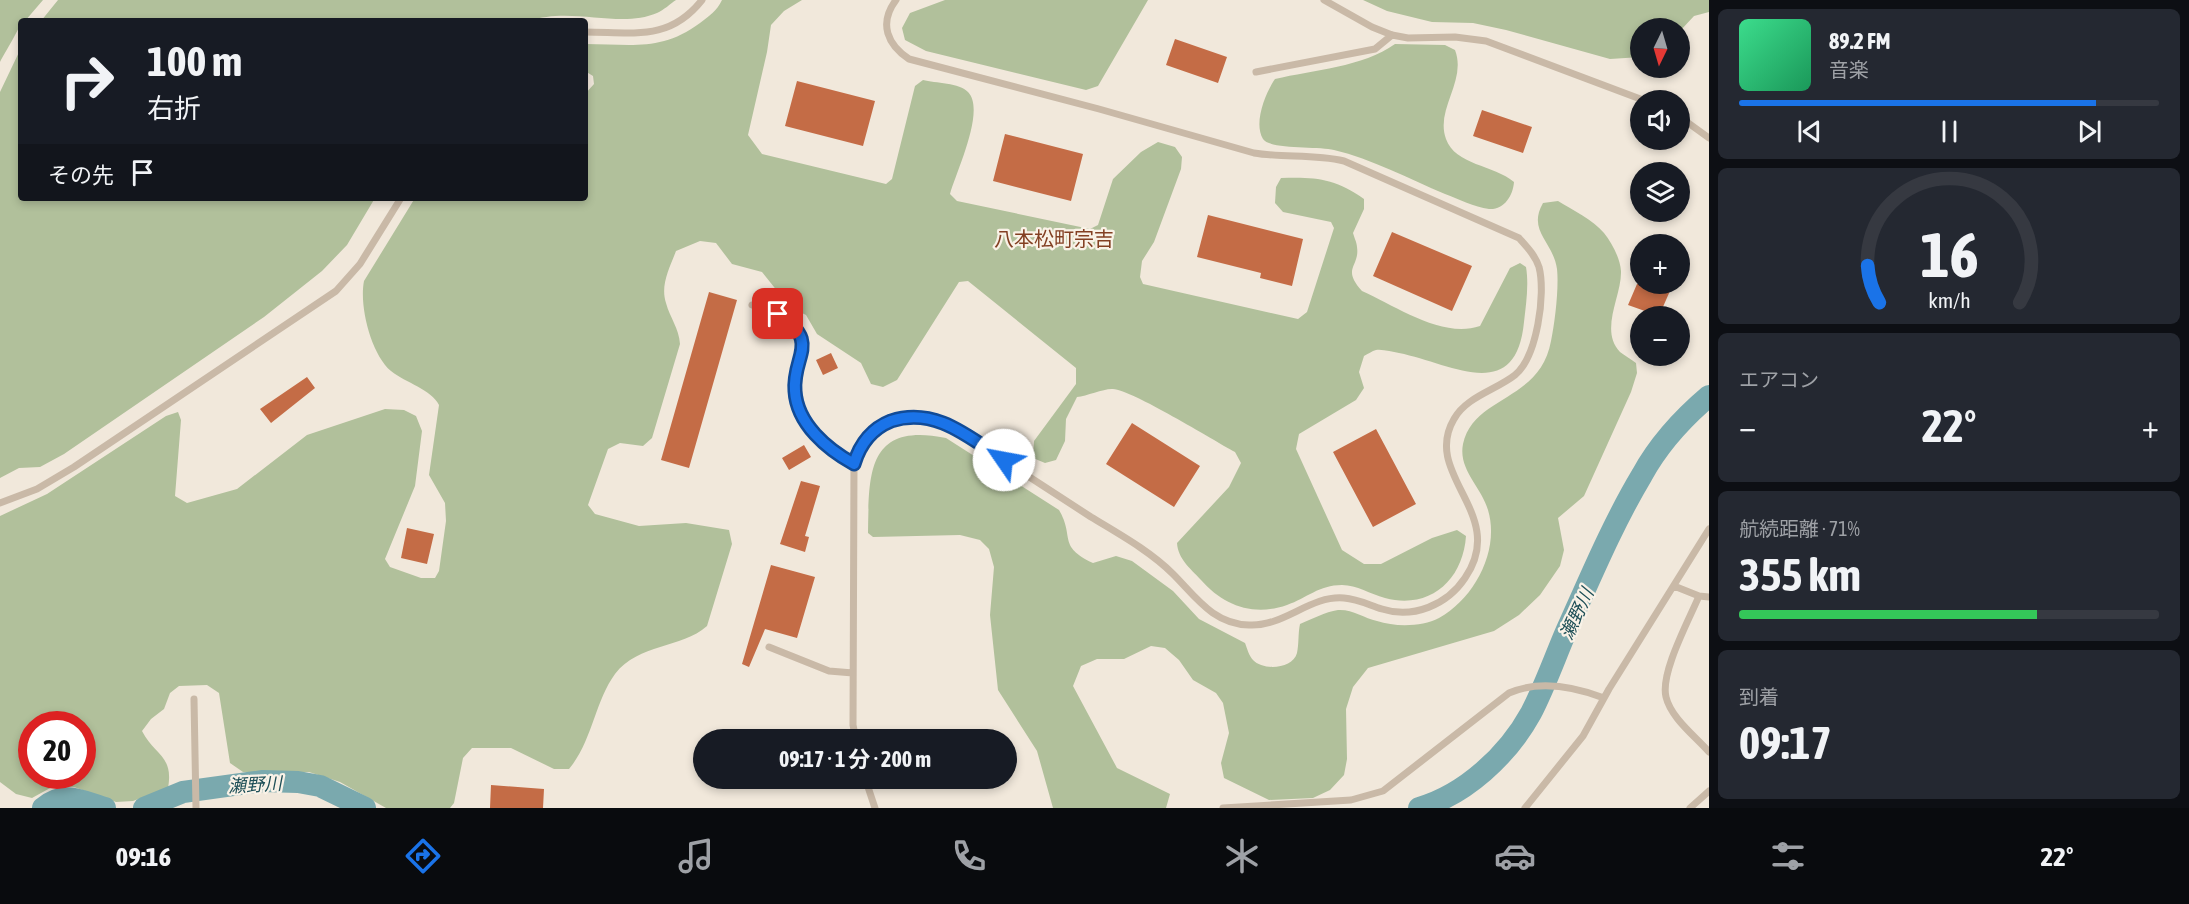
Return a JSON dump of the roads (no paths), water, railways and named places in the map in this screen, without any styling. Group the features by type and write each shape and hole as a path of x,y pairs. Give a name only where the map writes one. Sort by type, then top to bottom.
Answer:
{"lane":[{"path":"588,32 632,34 668,27 691,14 702,0"},
{"path":"856,729 853,674 854,464 862,443 882,424 904,417 928,417 948,424 1154,557 1213,615 1231,622 1249,625 1272,623 1320,601 1341,597 1383,610 1403,613 1426,609 1445,599 1465,579 1475,558 1479,538 1475,516 1451,471 1446,456 1454,419 1465,406 1517,374 1529,356 1534,343 1541,285 1539,267 1532,251 1519,238 1344,161 1325,157 1271,156 1254,153 909,59 894,49 888,38 888,21 891,7 896,0"},
{"path":"1324,0 1372,27 1392,35 1408,38 1455,37 1486,40 1630,95"},
{"path":"1256,72 1375,49 1392,35"},
{"path":"1690,124 1709,138"},
{"path":"0,503 37,489 74,467 336,291 360,264 399,201"},
{"path":"753,305 778,314 795,325 802,349 794,390 798,405 820,441 854,464"},
{"path":"1525,808 1544,788 1583,736 1604,698 1709,529"},
{"path":"1674,586 1699,596 1709,597"},
{"path":"1699,596 1665,680 1666,698 1674,713 1709,752"},
{"path":"769,647 829,671 853,674"},
{"path":"1223,808 1351,800 1383,791 1509,693 1526,686 1579,689 1604,698"},
{"path":"194,699 196,808"},
{"path":"869,789 875,808"},
{"path":"1690,808 1709,791"}],"waterway":[{"name":"瀬野川","path":"1419,808 1453,794 1469,783 1498,758 1521,729 1545,684 1592,574 1631,494 1664,442 1681,422 1709,396"},
{"name":"瀬野川","path":"144,808 183,792 263,781 298,782 320,786 365,808"},
{"name":"瀬野川","path":"43,808 58,799 65,798 81,800 105,808"}],"district":[{"name":"八本松町宗吉","path":"1054,239"}]}
